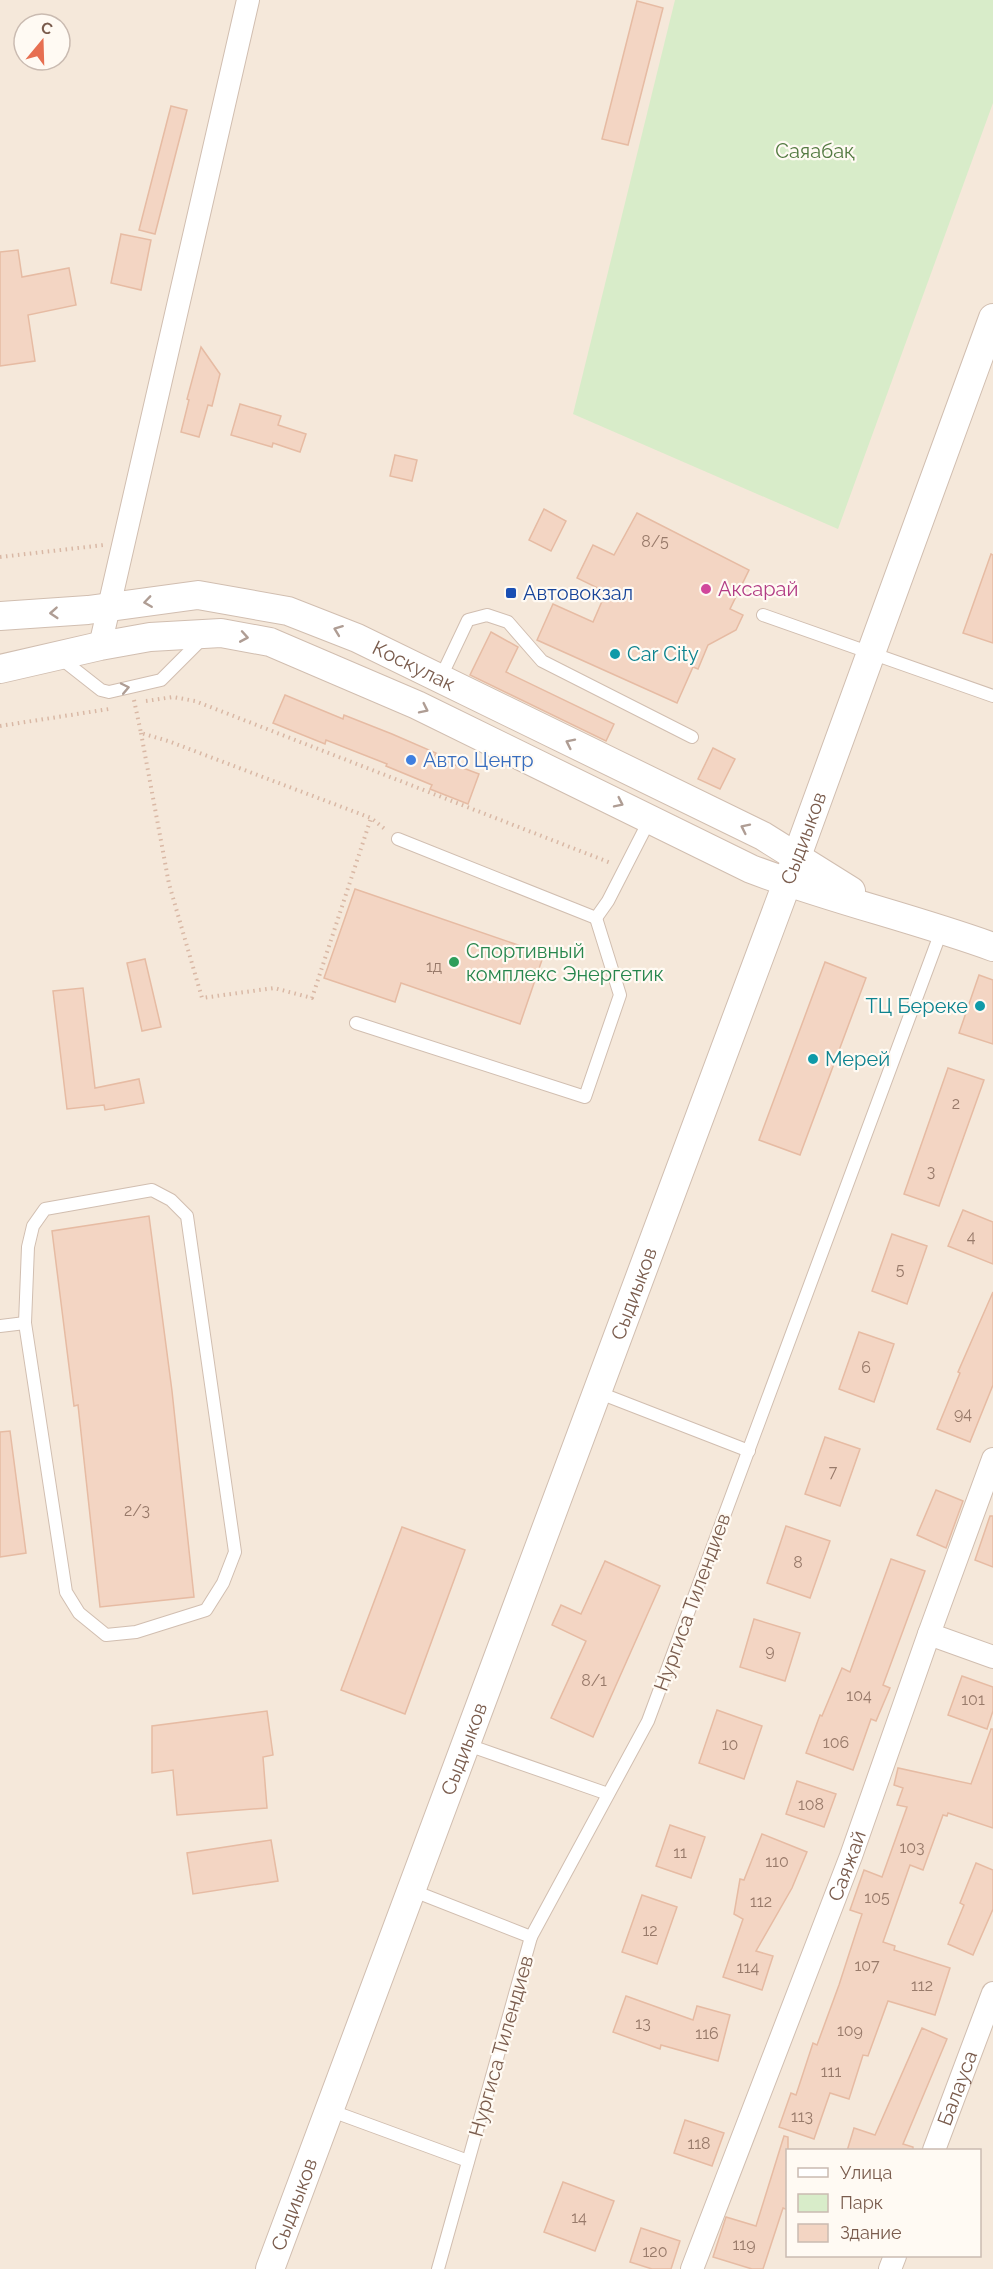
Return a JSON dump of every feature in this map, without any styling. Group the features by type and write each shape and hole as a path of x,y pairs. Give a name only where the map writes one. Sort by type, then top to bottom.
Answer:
{"street":[{"path":"100,646 248,0"},
{"name":"Сыдиыков","path":"270,2269 797,856 993,318"},
{"name":"Коскулак","path":"0,616 109,608 198,595 288,611 357,638 762,836 850,890 930,925"},
{"name":"Коскулак","path":"0,669 150,637 221,633 270,642 417,705 751,869 930,925"},
{"path":"930,925 993,947"},
{"name":"Саяжай","path":"692,2269 851,1856 928,1634 993,1460"},
{"path":"928,1634 993,1657"},
{"name":"Балауса","path":"935,2149 993,1993"}],"lane":[{"path":"440,679 468,620 488,615 508,622 542,661 692,736"},
{"path":"763,615 993,696"},
{"path":"58,656 88,681 101,690 109,692 161,680 208,634"},
{"path":"596,918 608,901 650,819"},
{"path":"398,839 596,918"},
{"path":"356,1023 585,1097 620,995 596,918"},
{"name":"Нургиса Тилендиев","path":"438,2269 531,1936 648,1721 749,1451 930,925"},
{"path":"152,1190 171,1200 187,1216 235,1552 223,1583 206,1610 136,1632 106,1635 79,1614 66,1592 25,1323 28,1247 33,1226 45,1209 152,1190"},
{"path":"0,1326 25,1323"},
{"path":"597,1392 749,1451"},
{"path":"465,1744 608,1794"},
{"path":"411,1890 531,1936"},
{"path":"329,2110 468,2161"}],"path":[{"path":"0,557 124,542"},
{"path":"128,705 173,697 195,701 625,868"},
{"path":"134,703 169,884 202,998 274,988 312,998 371,818"},
{"path":"0,726 111,709"},
{"path":"141,733 168,741 371,818 398,839"}],"shaded area":[{"path":"0,0 993,0 993,2269 0,2269"}],"green space":[{"name":"Саяабақ","path":"675,0 993,0 993,103 838,529 573,414"}],"building":[{"path":"637,1 663,8 628,145 602,139"},
{"path":"171,106 187,110 155,234 139,230"},
{"path":"121,234 151,240 141,290 111,283"},
{"path":"18,250 22,277 69,268 76,305 28,315 35,361 0,366 0,252"},
{"path":"201,347 220,374 212,406 208,405 199,437 181,432"},
{"path":"240,404 281,416 278,425 306,434 300,452 273,443 272,447 231,435"},
{"path":"395,455 417,460 412,481 390,476"},
{"path":"544,509 566,521 551,551 529,540"},
{"path":"637,513 749,570 730,609 743,615 736,630 708,645 698,669 693,667 677,703 537,640 553,604 593,622 606,592 577,578 593,545 614,555"},
{"path":"991,554 993,555 993,643 963,633"},
{"path":"491,632 518,647 506,672 614,724 606,741 470,675"},
{"path":"285,695 343,719 344,715 392,734 436,753 434,757 479,774 468,804 430,789 432,785 386,766 387,764 326,740 325,744 273,723"},
{"path":"713,748 735,759 720,789 698,779"},
{"path":"355,889 544,954 520,1024 401,983 395,1002 324,978"},
{"path":"145,959 161,1027 142,1031 127,963"},
{"name":"Мерей","path":"825,962 866,978 800,1155 759,1140"},
{"name":"ТЦ Береке","path":"979,975 993,980 993,1044 959,1033"},
{"path":"83,988 95,1088 139,1079 144,1103 105,1110 104,1105 67,1109 53,991"},
{"path":"948,1068 984,1080 939,1206 904,1194"},
{"path":"963,1210 993,1222 993,1264 948,1246"},
{"path":"149,1216 172,1391 194,1597 100,1607 78,1405 74,1406 52,1231"},
{"path":"892,1234 927,1246 907,1304 872,1291"},
{"path":"993,1292 993,1385 970,1442 937,1429 960,1373 958,1372"},
{"path":"859,1332 894,1344 874,1402 839,1389"},
{"path":"10,1431 26,1553 0,1557 0,1432"},
{"path":"825,1437 860,1449 840,1506 805,1494"},
{"path":"936,1490 963,1501 946,1548 917,1535"},
{"path":"990,1516 993,1516 993,1567 975,1560"},
{"path":"786,1526 830,1541 810,1598 767,1583"},
{"path":"402,1527 465,1550 405,1714 341,1690"},
{"path":"891,1559 925,1571 883,1685 890,1688 876,1721 871,1719 853,1770 806,1753 820,1715 822,1716 842,1668 850,1672"},
{"path":"605,1561 660,1586 593,1737 551,1718 586,1641 552,1625 561,1605 581,1614"},
{"path":"754,1619 800,1633 785,1681 740,1667"},
{"path":"962,1676 993,1687 993,1711 987,1729 948,1715"},
{"path":"717,1710 762,1726 744,1779 699,1763"},
{"path":"267,1711 273,1755 263,1757 267,1808 177,1815 173,1770 152,1773 152,1726"},
{"path":"991,1729 993,1729 993,1828 948,1813 947,1816 943,1815 923,1870 910,1865 883,1942 895,1946 894,1950 950,1968 935,2015 888,2001 868,2056 863,2055 849,2099 830,2093 814,2139 779,2127 791,2093 796,2095 813,2043 817,2045 839,1985 862,1914 850,1910 864,1870 882,1877 907,1807 897,1805 903,1788 894,1785 898,1768 971,1784"},
{"path":"797,1781 836,1794 824,1827 786,1814"},
{"path":"670,1825 705,1837 691,1878 656,1866"},
{"path":"762,1834 807,1852 792,1888 756,1951 773,1956 762,1990 723,1977 743,1919 734,1914 740,1879 744,1880"},
{"path":"271,1840 278,1881 193,1894 187,1853"},
{"path":"976,1863 993,1870 993,1909 973,1955 948,1944 964,1905 960,1903"},
{"path":"642,1895 677,1907 657,1964 622,1952"},
{"path":"626,1996 693,2020 697,2006 730,2015 718,2061 661,2045 660,2049 613,2032"},
{"path":"922,2028 947,2039 903,2144 913,2149 848,2149 854,2128 875,2135"},
{"path":"685,2120 724,2133 712,2166 674,2153"},
{"path":"784,2136 788,2137 786,2209 783,2208 763,2269 752,2269 713,2257 726,2217 756,2226"},
{"path":"563,2182 614,2201 595,2251 544,2232"},
{"path":"641,2228 680,2241 671,2269 652,2269 630,2262"}],"place":[{"name":"Аксарай","path":"706,589"},
{"name":"Автовокзал","path":"511,593"},
{"name":"Car City","path":"615,654"},
{"name":"Авто Центр","path":"411,760"},
{"name":"Спортивный комплекс Энергетик","path":"454,962"},
{"name":"ТЦ Береке","path":"980,1006"},
{"name":"Мерей","path":"813,1059"}]}
